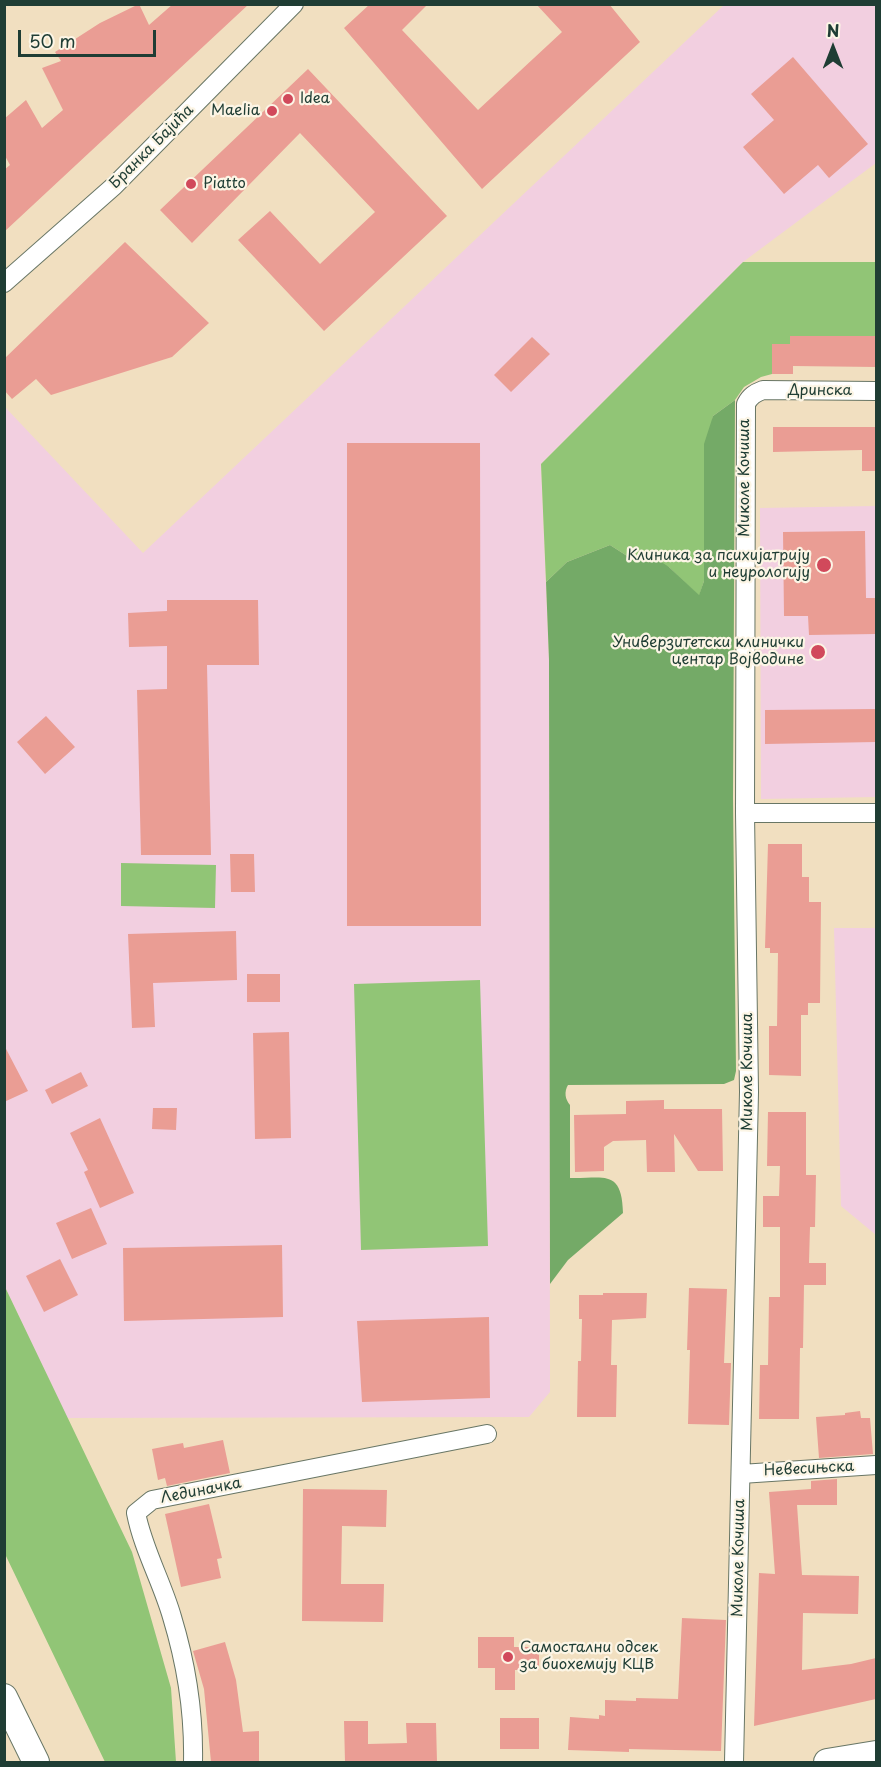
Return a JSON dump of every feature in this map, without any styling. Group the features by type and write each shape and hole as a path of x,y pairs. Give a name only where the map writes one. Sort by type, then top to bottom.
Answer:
{"main road":[{"path":"4,1697 36,1762"},
{"path":"827,1762 876,1754"}],"street":[{"name":"Бранка Бајића","path":"4,283 114,186 287,7"},
{"name":"Дринска","path":"763,390 876,391"},
{"name":"Миколе Кочиша","path":"734,1762 749,1092 745,813 745,414 749,398 763,390"},
{"path":"745,813 876,813"},
{"name":"Лединачка","path":"193,1762 194,1743 185,1667 172,1616 140,1532 136,1513 152,1500 487,1434"},
{"name":"Невесињска","path":"741,1473 876,1465"}],"shaded area":[{"path":"724,5 876,5 876,163 743,262 541,464 549,660 550,1392 529,1417 67,1418 5,1287 5,407 143,553"},
{"name":"Универзитетски клинички центар Војводине","path":"876,506 876,797 761,799 760,508"},
{"path":"834,928 876,928 876,1235 841,1206"}],"green space":[{"path":"743,262 876,262 876,336 791,336 790,344 773,344 772,374 761,377 744,387 735,400 713,416 704,485 704,581 699,596 669,567 635,561 610,545 567,562 546,582 541,464"},
{"path":"735,400 733,798 736,1071 734,1080 724,1084 568,1085 566,1098 570,1105 570,1178 601,1178 614,1182 622,1199 623,1213 568,1260 550,1284 549,660 546,582 567,562 610,545 635,561 649,554 669,567 699,595 704,581 704,444 713,416"},
{"path":"121,863 216,865 215,908 121,906"},
{"path":"480,980 488,1246 361,1250 354,984"},
{"path":"5,1287 132,1552 171,1688 176,1762 105,1762 5,1554"}],"building":[{"path":"139,4 149,25 173,4 249,4 4,232 4,170 10,165 4,154 4,119 26,100 42,128 63,110 42,68 61,61 55,52 100,23"},
{"path":"370,4 428,4 402,30 478,110 562,32 536,4 609,4 640,42 482,189 344,28"},
{"path":"793,57 868,144 829,178 818,165 784,194 743,147 774,120 751,94"},
{"path":"308,69 447,216 324,331 238,240 270,211 320,264 375,212 300,133 192,243 160,210"},
{"path":"125,242 209,323 172,357 51,395 36,379 12,399 4,390 4,359"},
{"path":"790,336 876,336 876,367 793,366 793,374 772,374 772,344 790,344"},
{"path":"532,337 550,354 511,392 494,375"},
{"path":"773,427 876,427 876,471 862,471 862,450 773,452"},
{"path":"347,443 480,443 481,926 347,926"},
{"name":"Клиника за психијатрију и неурологију","path":"865,531 866,598 876,598 876,634 809,635 808,616 784,616 783,532"},
{"path":"167,600 258,600 259,665 207,665 211,855 141,855 137,690 167,689 167,646 129,647 128,613 167,611"},
{"path":"876,709 876,742 765,744 765,710"},
{"path":"46,716 75,747 45,774 17,742"},
{"path":"768,844 802,844 802,877 809,877 809,902 821,902 820,1003 808,1003 808,1015 801,1015 801,1076 769,1075 769,1026 777,1026 778,953 770,953 770,948 765,948"},
{"path":"230,854 254,854 255,892 231,892"},
{"path":"236,931 237,980 153,983 155,1027 132,1028 128,934"},
{"path":"247,974 280,974 280,1002 247,1002"},
{"path":"289,1032 291,1138 255,1139 253,1033"},
{"path":"4,1045 28,1091 4,1102"},
{"path":"81,1072 88,1086 52,1104 45,1090"},
{"path":"664,1100 664,1109 722,1109 723,1171 698,1171 674,1134 675,1172 647,1172 646,1140 613,1141 604,1147 604,1171 575,1172 574,1115 626,1114 626,1101"},
{"path":"153,1108 177,1108 176,1130 152,1129"},
{"path":"768,1112 806,1112 806,1175 816,1175 815,1227 810,1227 809,1263 826,1263 826,1285 804,1285 799,1419 759,1419 760,1365 768,1365 769,1297 780,1297 780,1227 763,1227 763,1196 779,1196 780,1166 767,1166"},
{"path":"100,1118 134,1193 100,1208 84,1172 88,1170 70,1133"},
{"path":"91,1208 107,1244 72,1259 56,1223"},
{"path":"282,1245 283,1317 124,1321 123,1248"},
{"path":"60,1259 78,1295 44,1312 26,1276"},
{"path":"689,1288 727,1289 724,1363 731,1363 729,1425 688,1424"},
{"path":"603,1293 647,1293 646,1318 612,1320 611,1365 617,1365 616,1417 577,1417 578,1361 581,1361 582,1319 579,1319 579,1295 603,1295"},
{"path":"489,1317 490,1398 362,1402 357,1321"},
{"path":"860,1411 861,1418 870,1418 873,1454 819,1458 816,1417 845,1415 845,1413"},
{"path":"223,1440 230,1473 167,1486 165,1478 158,1480 152,1449 183,1443 184,1448"},
{"path":"837,1479 837,1505 797,1505 802,1575 859,1576 858,1614 803,1613 802,1670 851,1664 876,1658 876,1699 754,1726 759,1573 775,1574 769,1492 811,1489 811,1481"},
{"path":"303,1489 387,1490 386,1527 342,1526 341,1584 384,1584 383,1622 302,1621"},
{"path":"209,1504 222,1558 217,1559 221,1578 181,1587 165,1514"},
{"path":"682,1618 726,1620 721,1751 568,1750 570,1717 599,1719 599,1715 605,1716 605,1700 678,1699"},
{"name":"Самостални одсек за биохемију КЦВ","path":"478,1637 514,1637 514,1647 539,1647 539,1670 515,1670 515,1690 495,1690 495,1668 478,1668"},
{"path":"225,1642 236,1680 243,1732 259,1731 259,1762 211,1762 204,1689 193,1651"},
{"path":"500,1718 539,1718 539,1749 500,1749"},
{"path":"344,1721 368,1721 368,1744 407,1743 406,1723 436,1723 437,1762 345,1762"}],"place":[{"name":"Idea","path":"288,99"},
{"name":"Maelia","path":"272,111"},
{"name":"Piatto","path":"191,184"},
{"name":"Клиника за психијатрију и неурологију","path":"824,565"},
{"name":"Универзитетски клинички центар Војводине","path":"818,652"},
{"name":"Самостални одсек за биохемију КЦВ","path":"508,1657"}]}
